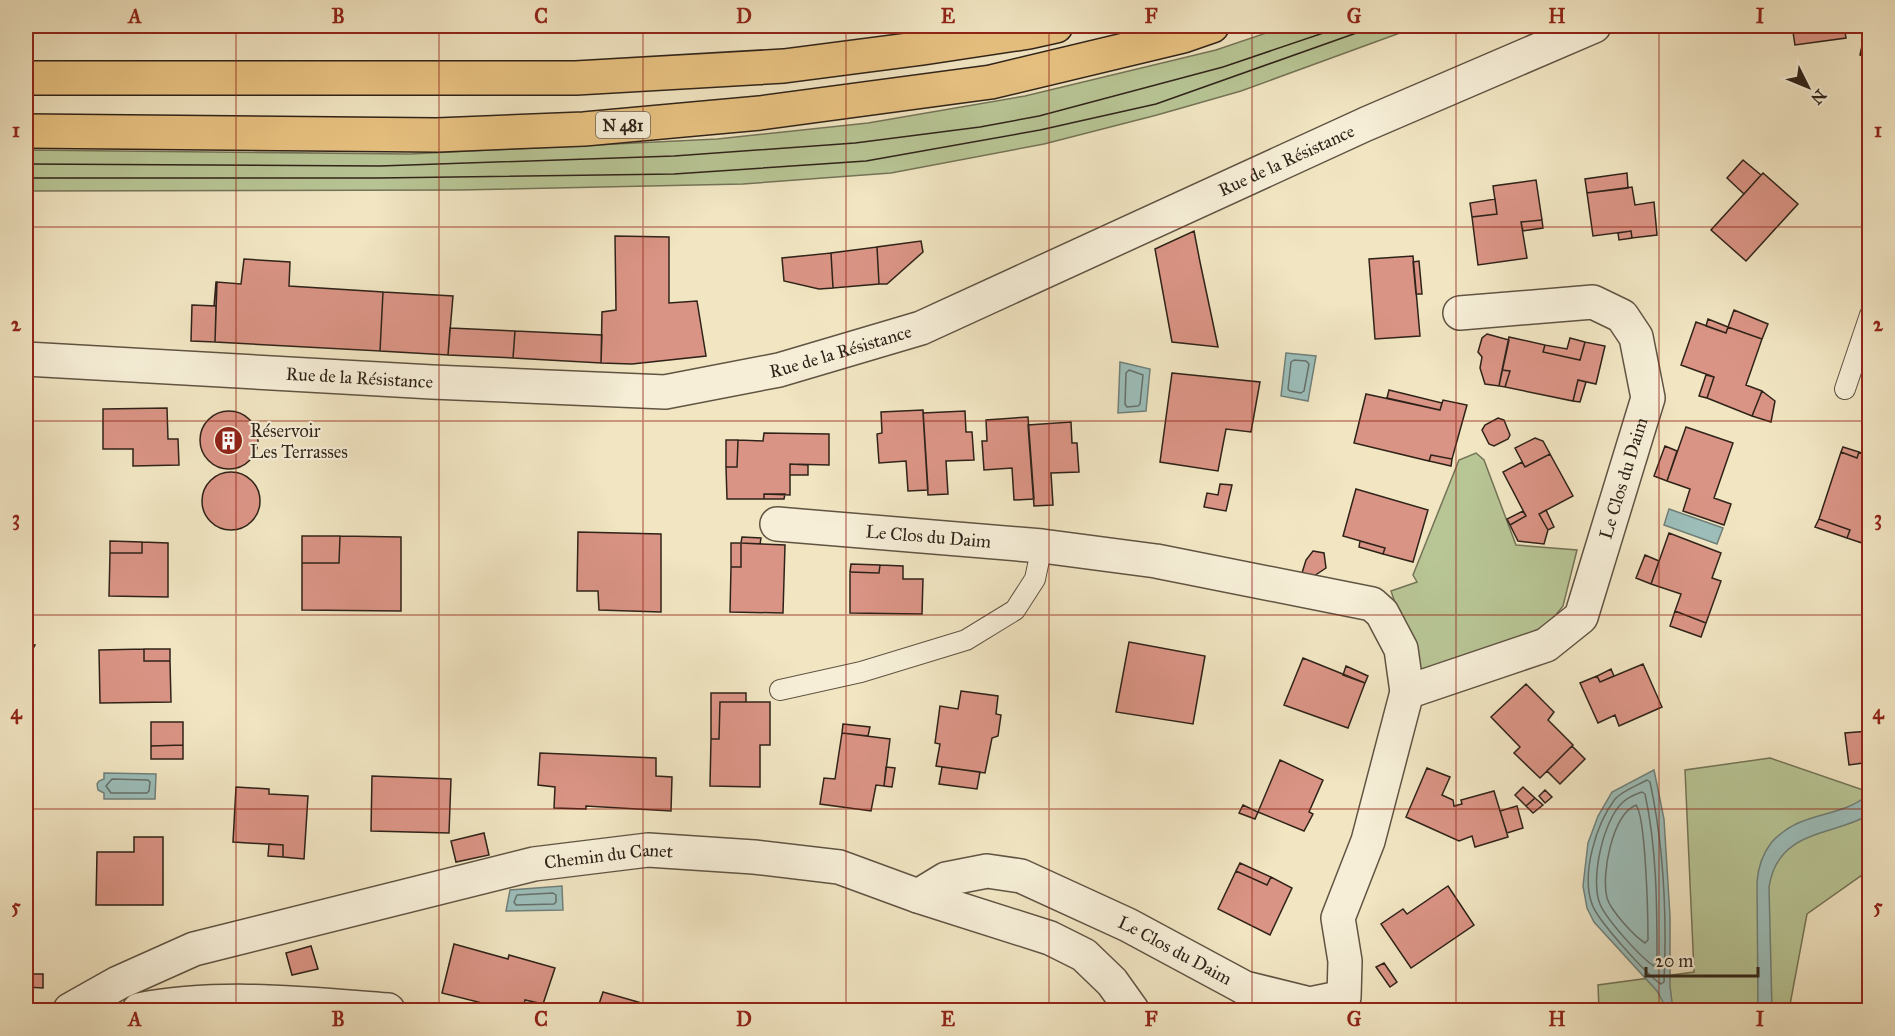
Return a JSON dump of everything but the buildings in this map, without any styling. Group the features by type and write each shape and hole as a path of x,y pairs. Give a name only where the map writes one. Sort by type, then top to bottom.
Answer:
{"highway":[{"path":"26,78 576,78 784,66 922,48 1056,26"},
{"name":"N 481","path":"26,131 437,135 584,129 760,113 991,82 1183,36 1212,26"}],"street":[{"name":"Rue de la Résistance","path":"26,359 432,382 665,392 780,370 921,328 1366,124 1594,26"},
{"name":"Le Clos du Daim","path":"1407,692 1546,645 1581,617 1648,398 1636,337 1622,316 1593,303 1460,313"},
{"name":"Le Clos du Daim","path":"777,524 1042,546 1156,561 1372,604 1382,613 1401,649 1407,692 1368,841 1338,918 1345,961 1344,997 1310,1004 1245,988 1128,925 1021,876 987,871 946,879 918,896"},
{"name":"Chemin du Canet","path":"70,1011 118,983 194,949 409,893 534,864 648,850 754,857 839,867 918,896 1050,938 1084,955 1112,982 1132,1011"},
{"path":"139,1011 167,1005 274,1001 388,1011"}],"lane":[{"path":"1845,389 1869,315"},
{"path":"780,690 861,672 966,640 1015,610 1035,579 1042,546"}],"green space":[{"path":"1287,26 1419,26 1241,91 1157,115 1044,144 891,173 743,184 460,190 26,191 26,150 410,154 717,139 868,123 1025,96 1216,50"},
{"path":"1476,453 1484,460 1516,545 1577,550 1563,606 1548,625 1421,679 1391,591 1417,582 1413,575 1459,460"},
{"path":"1770,758 1869,792 1869,870 1807,914 1789,1010 1599,1010 1598,985 1694,972 1685,770"}],"water":[{"path":"1286,353 1316,356 1308,401 1281,396"},
{"path":"1120,362 1150,369 1146,411 1118,413"},
{"path":"1669,509 1723,528 1717,544 1664,525"},
{"path":"1654,770 1664,819 1670,916 1670,986 1673,1010 1665,1010 1657,991 1594,922 1587,908 1583,886 1588,843 1598,816 1612,792"},
{"path":"104,773 156,774 155,799 104,799 104,793 98,790 97,784 104,779"},
{"path":"1869,794 1869,815 1794,845 1774,868 1769,887 1772,1010 1758,1010 1757,882 1759,867 1765,852 1783,832 1795,825 1807,819 1845,808"},
{"path":"562,886 563,910 506,911 510,890"}],"tram line":[{"path":"26,164 380,166 674,156 855,143 980,127 1039,116 1223,67 1344,26"},
{"path":"26,178 378,178 674,174 866,161 1040,130 1156,104 1376,26"}],"place":[{"name":"Réservoir Les Terrasses","path":"229,441"}]}
